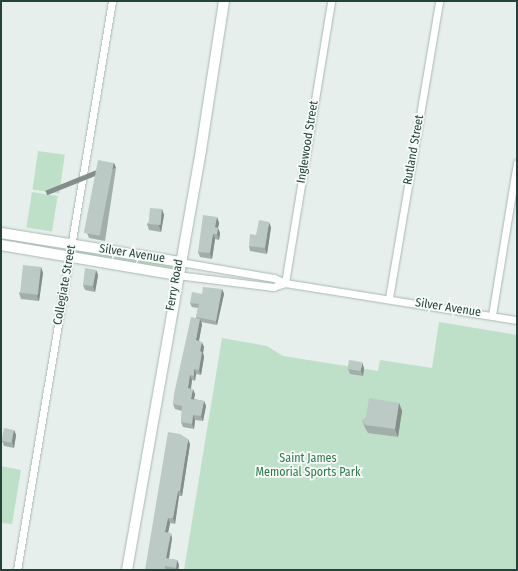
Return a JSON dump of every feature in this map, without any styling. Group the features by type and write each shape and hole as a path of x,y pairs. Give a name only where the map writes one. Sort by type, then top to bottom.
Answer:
{"main road":[{"name":"Ferry Road","path":"127,570 177,275 201,150 224,1"},
{"name":"Silver Avenue","path":"1,233 180,262"},
{"name":"Silver Avenue","path":"1,245 177,275"}],"street":[{"name":"Collegiate Street","path":"17,570 112,1"},
{"name":"Inglewood Street","path":"285,283 331,1"},
{"name":"Rutland Street","path":"390,298 439,1"},
{"path":"492,315 517,163"},
{"name":"Silver Avenue","path":"180,262 274,278 285,283 390,298 517,320"},
{"name":"Silver Avenue","path":"177,275 273,287 285,283"}],"green space":[{"path":"38,151 65,155 59,193 33,190"},
{"path":"32,192 58,196 52,232 26,228"},
{"path":"72,244 180,261 178,273 70,256"},
{"name":"Saint James Memorial Sports Park","path":"439,322 517,335 517,570 184,570 222,338 267,346 283,356 378,371 380,360 432,368"},
{"path":"1,466 21,470 12,524 1,523"}],"building":[{"path":"98,160 114,163 100,236 84,233"},
{"path":"150,208 162,209 161,225 149,224"},
{"path":"203,215 217,217 215,227 218,228 217,234 213,234 210,253 198,252"},
{"path":"259,220 269,222 265,248 249,246 250,234 256,235"},
{"path":"23,265 41,267 38,295 20,293"},
{"path":"85,268 96,270 93,286 83,285"},
{"path":"203,287 222,289 216,321 196,317 199,304 190,303 192,292 202,294"},
{"path":"191,317 200,319 196,340 202,342 200,351 202,352 199,370 194,369 194,376 190,375 188,388 193,389 191,399 204,401 201,416 193,415 192,424 181,422 182,406 173,404"},
{"path":"349,360 362,362 360,371 348,369"},
{"path":"369,398 399,403 395,429 365,425 362,420 366,417"},
{"path":"4,428 14,430 11,443 2,441"},
{"path":"168,432 180,434 188,439 180,491 178,491 173,518 168,518 165,532 171,533 166,558 177,560 176,568 165,566 165,570 145,570"}]}
